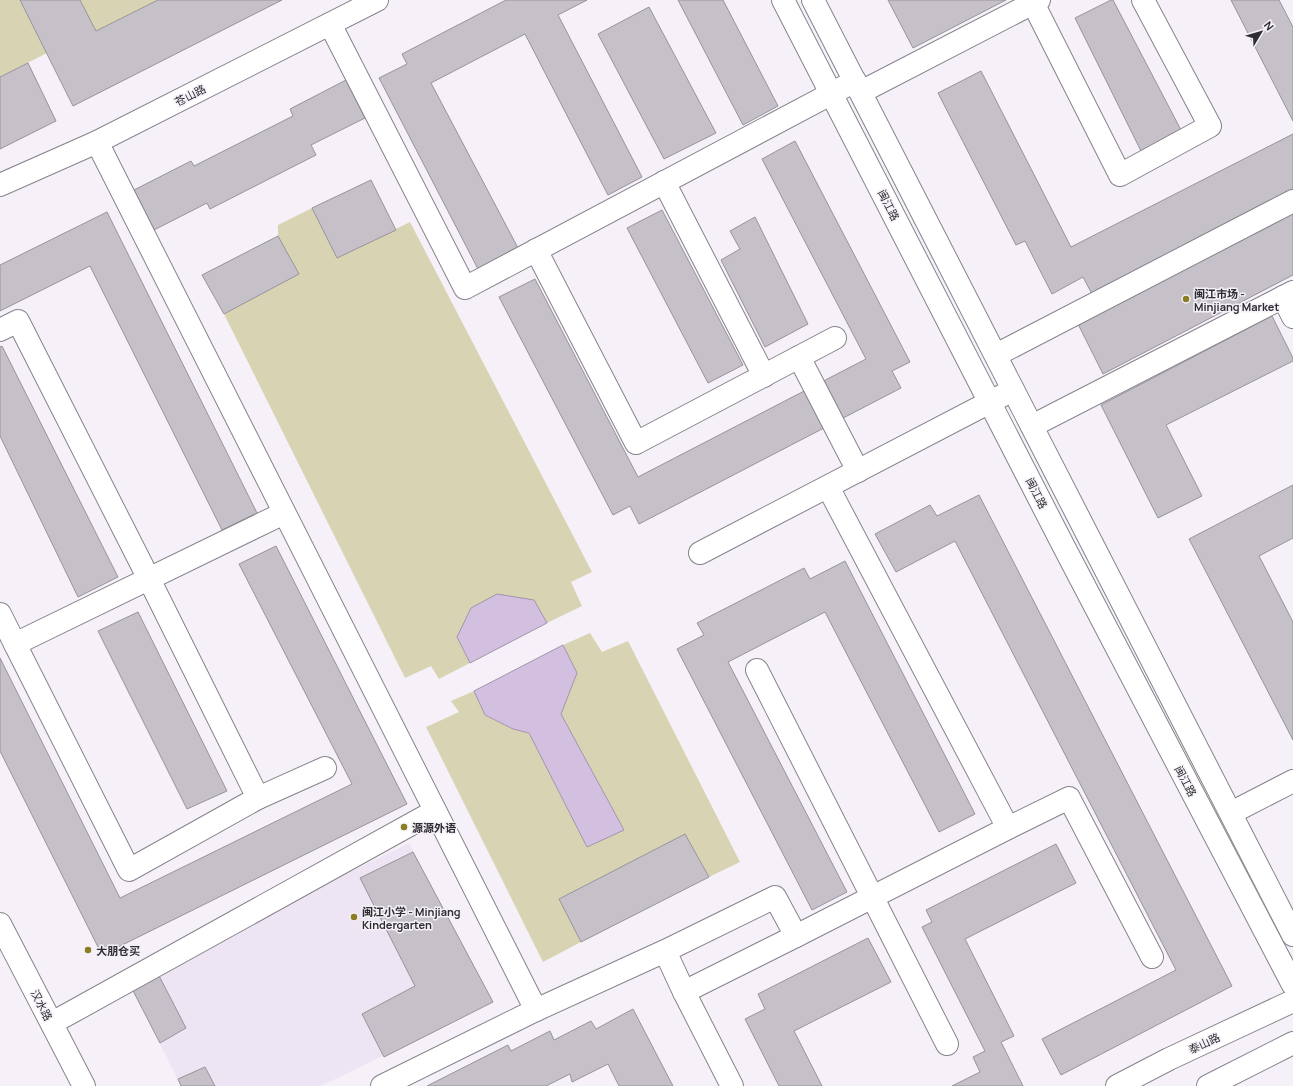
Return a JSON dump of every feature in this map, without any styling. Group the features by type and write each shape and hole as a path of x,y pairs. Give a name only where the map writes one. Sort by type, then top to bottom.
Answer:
{"main road":[{"name":"苍山路","path":"0,185 97,142 377,0"},
{"name":"闽江路","path":"783,0 1063,545 1293,985"},
{"path":"812,0 996,355 1293,935"},
{"path":"330,24 465,288 831,93 858,87 1036,1 1120,175 1210,126 1143,0"},
{"path":"97,142 536,1010"},
{"path":"664,182 764,376"},
{"path":"996,355 1293,201"},
{"path":"536,250 636,443 835,338"},
{"path":"1032,426 1288,294 1293,317"},
{"path":"0,330 18,321 258,798"},
{"path":"799,357 858,471"},
{"path":"700,553 1013,390"},
{"path":"828,487 1008,828"},
{"path":"15,644 284,513"},
{"path":"0,614 129,870 258,798 325,768"},
{"path":"757,670 947,1044"},
{"path":"1231,813 1293,781"},
{"path":"684,992 1068,798 1152,957"},
{"path":"52,1023 435,812"},
{"path":"385,1085 536,1010 664,951 775,897 796,936"},
{"name":"汉水路","path":"0,924 84,1086"},
{"path":"664,951 728,1085"},
{"name":"泰山路","path":"1117,1086 1169,1059 1293,1001"},
{"path":"1208,1086 1293,1043"}],"shaded area":[{"path":"0,0 20,0 47,53 0,77"},
{"path":"80,0 158,0 96,31"},
{"path":"312,208 337,258 410,222 592,572 571,582 582,606 547,623 534,600 457,637 470,663 439,679 431,666 405,678 224,314 299,274 278,236 278,225"},
{"path":"497,594 534,600 547,623 470,663 457,637 471,608"},
{"path":"590,633 602,652 628,641 740,862 709,877 685,834 559,899 581,942 543,962 426,727 459,712 451,701 474,691 485,715 513,729 529,733 587,847 624,830 561,714 577,673 563,645"},
{"path":"563,645 577,673 561,714 624,830 587,847 529,733 513,729 485,715 474,691"},
{"name":"闽江小学 - Minjiang Kindergarten","path":"409,843 493,1002 321,1086 181,1086 128,981"}],"building":[{"path":"20,0 80,0 96,31 158,0 282,0 73,106"},
{"path":"506,0 587,0 558,15 642,177 608,195 525,34 431,83 518,248 478,269 379,78 407,64 402,54"},
{"path":"678,0 723,0 778,106 743,125"},
{"path":"888,0 1006,0 913,48"},
{"path":"1113,0 1181,130 1141,151 1075,18"},
{"path":"1231,0 1279,0 1293,27 1293,121"},
{"path":"649,7 716,133 664,159 598,34"},
{"path":"28,63 56,121 0,149 0,77"},
{"path":"981,71 1071,247 1293,134 1293,192 1092,294 1083,277 1052,294 1025,241 1016,245 938,93"},
{"path":"346,80 365,118 311,145 316,155 210,209 207,203 154,230 134,190 191,161 194,166 293,116 290,109"},
{"path":"795,141 910,362 892,371 901,388 639,524 630,506 613,515 499,297 535,279 638,477 866,359 762,159"},
{"path":"371,180 396,230 337,258 312,208"},
{"path":"662,210 743,365 708,383 627,228"},
{"path":"107,212 257,513 222,530 90,266 0,311 0,265"},
{"name":"闽江市场 - Minjiang Market","path":"1293,213 1293,275 1103,374 1077,322"},
{"path":"755,217 808,324 765,347 721,260 740,249 730,231"},
{"path":"278,236 299,274 224,314 202,275"},
{"path":"1272,316 1293,358 1293,361 1166,425 1202,496 1158,518 1101,405"},
{"path":"2,346 118,577 78,597 0,436 0,347"},
{"path":"1293,485 1293,538 1259,556 1293,622 1293,740 1189,539"},
{"path":"979,495 1232,986 1061,1075 1042,1039 1176,970 955,541 896,572 875,534 930,505 937,516"},
{"path":"276,546 407,804 102,955 0,751 0,658 120,898 352,784 239,564"},
{"path":"845,561 975,814 939,832 825,612 728,662 847,892 812,910 677,649 704,635 697,623 804,568 810,579"},
{"path":"138,612 227,791 187,809 98,631"},
{"path":"685,834 709,877 581,942 559,899"},
{"path":"1056,844 1076,883 965,939 1014,1036 1001,1042 1023,1086 952,1086 980,1072 973,1057 985,1051 922,927 932,922 926,910"},
{"path":"413,852 493,1002 384,1057 362,1014 415,986 360,878"},
{"path":"868,938 891,982 794,1031 822,1086 779,1086 745,1019 765,1009 758,994"},
{"path":"155,968 186,1028 160,1043 128,981"},
{"path":"633,1009 673,1086 619,1086 608,1064 572,1082 570,1074 546,1086 427,1086 508,1045 511,1051 550,1031 554,1040 591,1021 596,1029"},
{"path":"205,1067 215,1086 181,1086 178,1079"}],"place":[{"name":"闽江市场 - Minjiang Market","path":"1186,299"},
{"name":"源源外语","path":"404,827"},
{"name":"闽江小学 - Minjiang Kindergarten","path":"354,917"},
{"name":"大朋仓买","path":"88,950"}]}
